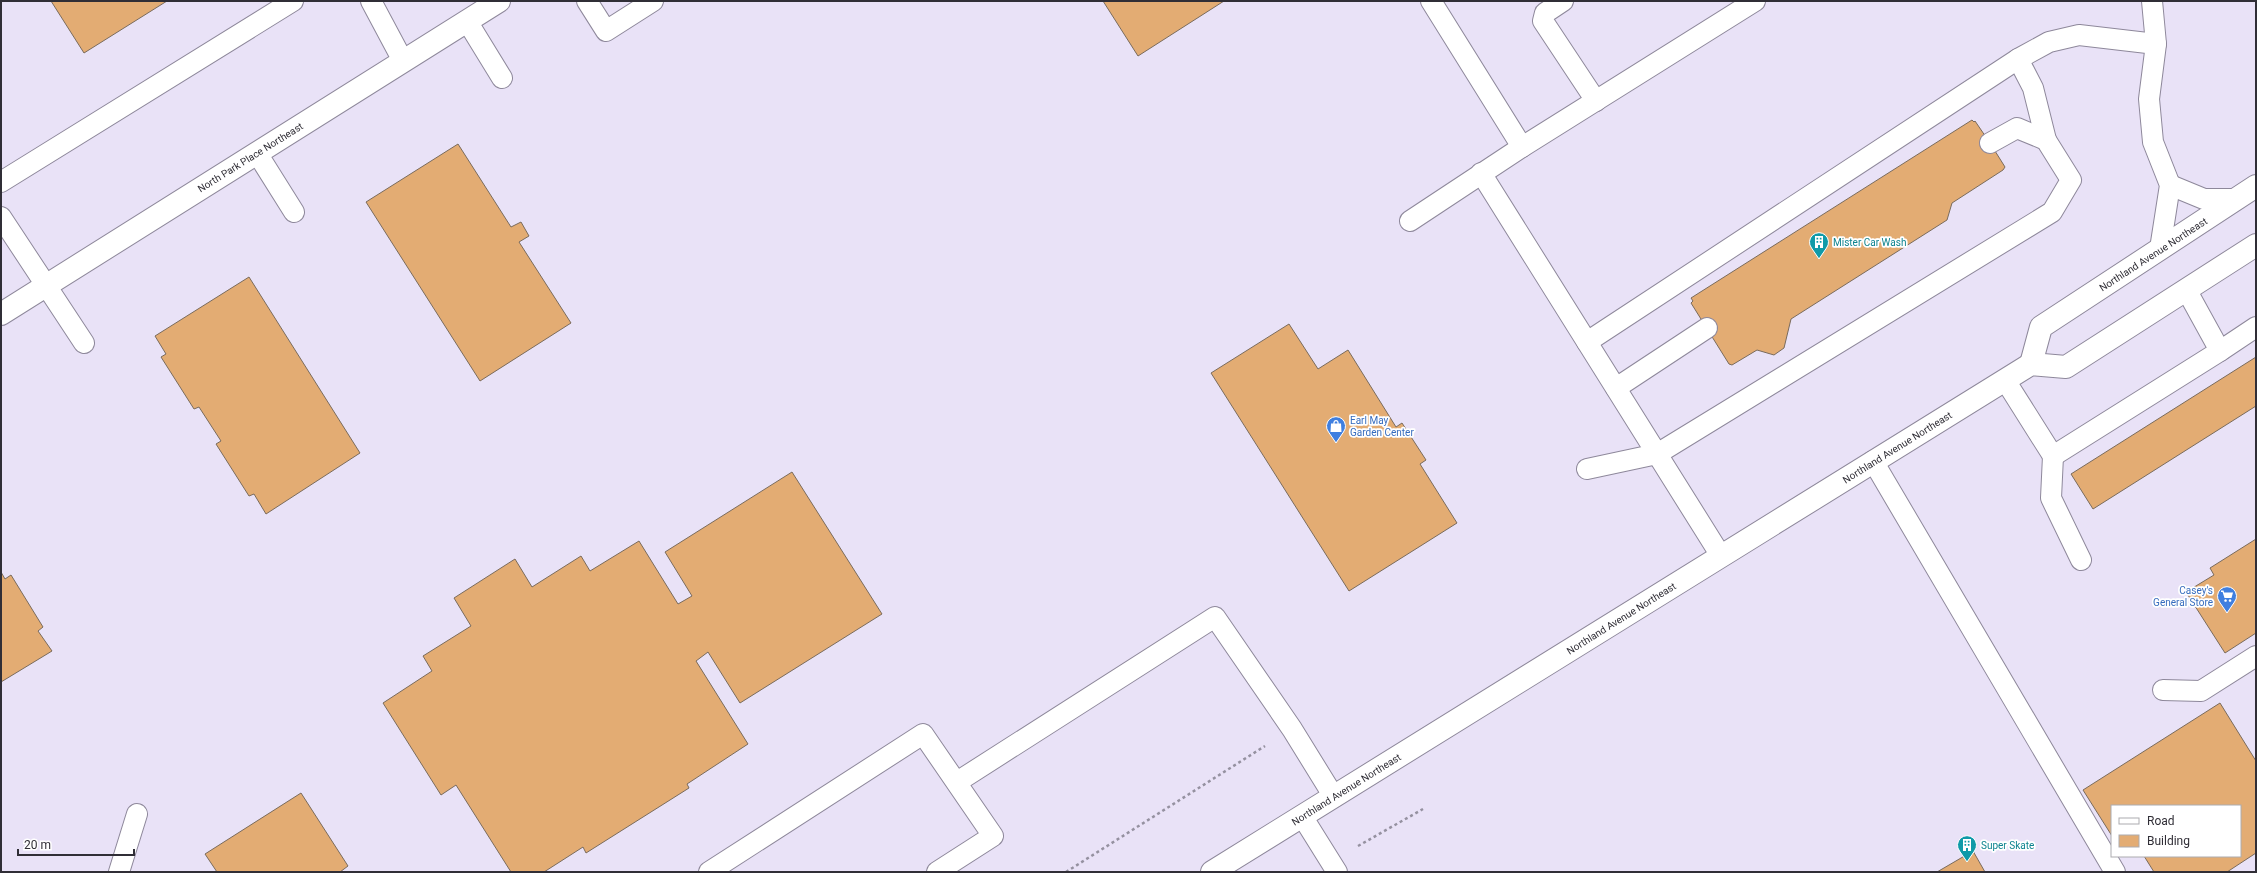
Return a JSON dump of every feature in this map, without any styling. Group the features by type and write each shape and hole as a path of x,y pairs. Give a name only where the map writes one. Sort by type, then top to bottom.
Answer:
{"street":[{"name":"North Park Place Northeast","path":"1,314 499,1"},
{"name":"Northland Avenue Northeast","path":"1212,872 2031,364 2041,327 2256,186"},
{"path":"2031,364 2066,367 2187,291 2256,245"}],"lane":[{"path":"1,182 293,1"},
{"path":"371,1 403,61"},
{"path":"587,1 606,31 654,1"},
{"path":"1431,1 1522,147"},
{"path":"1563,1 1545,13 1543,21 1596,101"},
{"path":"1410,221 1522,147 1755,1"},
{"path":"2152,1 2156,44 2149,99 2153,142 2170,185 2160,249"},
{"path":"467,21 502,78"},
{"path":"1587,342 2018,59 2049,42 2078,35 2156,44"},
{"path":"1587,469 1657,454 2052,212 2071,180 2046,140 2034,88 2018,59"},
{"path":"1990,144 2018,128 2046,140"},
{"path":"257,153 294,212"},
{"path":"1482,173 1721,556"},
{"path":"2170,185 2204,199 2238,199"},
{"path":"1,216 84,343"},
{"path":"2187,291 2220,351"},
{"path":"2053,456 2256,327"},
{"path":"1616,388 1707,328"},
{"path":"2005,380 2053,456 2051,498 2081,560"},
{"path":"1873,461 2115,872"},
{"path":"957,782 1215,617 1292,729 1334,797"},
{"path":"2163,690 2201,691 2256,656"},
{"path":"709,872 924,734 993,836 937,872"},
{"path":"119,872 137,814"},
{"path":"1302,816 1334,867"}],"path":[{"path":"1066,872 1292,729"},
{"path":"1334,867 1423,809"}],"building":[{"path":"51,1 167,1 84,53"},
{"path":"1103,1 1224,1 1138,56"},
{"name":"Mister Car Wash","path":"1972,120 1974,122 1975,121 2005,167 2003,170 1952,203 1947,220 1791,319 1784,348 1774,355 1757,350 1732,365 1729,364 1691,303 1693,301 1691,298"},
{"path":"458,144 511,227 521,222 529,236 519,242 571,323 480,381 366,202"},
{"path":"249,277 360,453 266,514 254,494 249,496 216,444 221,441 199,407 194,409 161,357 166,354 155,336"},
{"name":"Earl May Garden Center","path":"1289,324 1318,369 1348,350 1396,427 1402,423 1426,460 1420,464 1457,523 1349,591 1211,373"},
{"path":"2256,357 2256,406 2093,509 2071,474"},
{"path":"792,472 882,614 740,703 708,652 696,661 748,744 687,784 689,788 586,853 583,847 544,872 511,872 456,785 441,795 383,703 432,671 423,656 471,626 454,598 515,559 532,587 581,556 590,571 639,541 678,604 692,596 665,552"},
{"name":"Casey's General Store","path":"2256,539 2256,633 2225,653 2186,592 2214,575 2210,568"},
{"path":"1,572 5,579 11,575 43,627 38,631 52,651 1,682"},
{"path":"2220,703 2256,761 2256,853 2227,872 2154,872 2145,857 2241,857 2241,805 2111,805 2111,834 2083,790"},
{"path":"301,793 348,866 340,872 217,872 205,854"},
{"name":"Super Skate","path":"1973,851 1985,872 1937,872"}],"place":[{"name":"Mister Car Wash","path":"1819,259"},
{"name":"Earl May Garden Center","path":"1336,443"},
{"name":"Casey's General Store","path":"2227,613"},
{"name":"Super Skate","path":"1967,862"}]}
